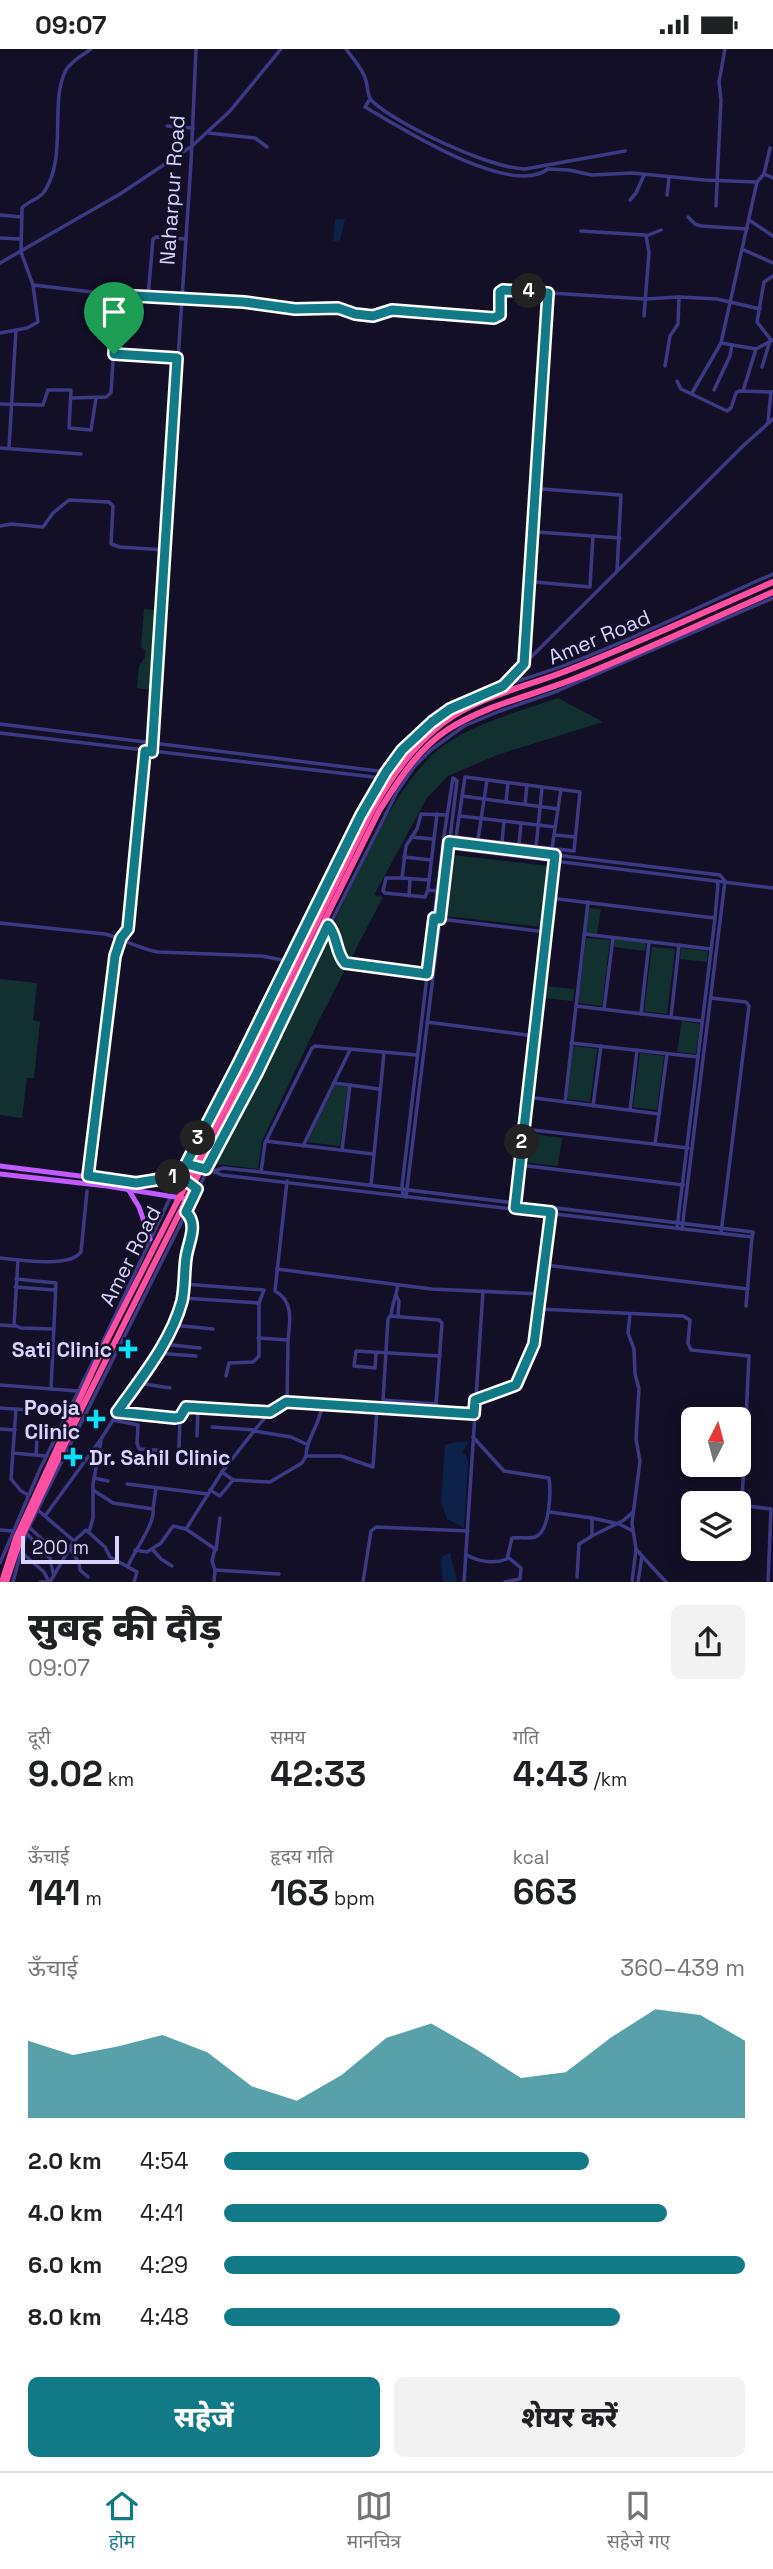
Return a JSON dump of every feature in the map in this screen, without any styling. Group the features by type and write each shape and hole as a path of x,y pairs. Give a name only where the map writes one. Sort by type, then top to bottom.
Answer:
{"highway":[{"name":"Amer Road","path":"202,1166 373,809 411,752 446,721 504,689 615,647 772,579"},
{"name":"Amer Road","path":"4,1582 20,1540 182,1206 379,811 401,776 419,754 446,731 471,716 545,692 773,592"},
{"path":"303,930 318,919"},
{"path":"309,967 314,940"},
{"name":"Amer Road","path":"4,1582 3,1557 104,1346 182,1206"},
{"path":"117,1338 128,1327"},
{"path":"104,1346 105,1337"}],"main road":[{"path":"139,1183 186,1164"},
{"path":"0,1166 139,1183 180,1176 197,1189"},
{"path":"0,1174 128,1189 193,1200"},
{"path":"128,1189 139,1207 150,1239"}],"street":[{"path":"0,333 38,322 33,285 21,252 24,205 43,193 54,166 65,73 70,65 91,49"},
{"name":"Naharpur Road","path":"152,752 197,49"},
{"path":"0,263 153,174 192,146 230,111 281,49"},
{"path":"346,49 366,78 370,99 389,114 428,135 485,160 513,169 625,151"},
{"path":"716,207 721,100 719,88 725,49"},
{"path":"370,99 365,107 429,145 515,177 534,176 548,169 592,175 609,173 757,183"},
{"path":"167,127 192,128"},
{"path":"208,132 255,138 267,147"},
{"path":"692,393 721,343 757,183 764,174 770,148"},
{"path":"548,169 551,164"},
{"path":"764,174 773,178"},
{"path":"630,200 644,175"},
{"path":"667,195 669,178"},
{"path":"0,215 22,216"},
{"path":"688,217 701,226 747,229"},
{"path":"749,220 773,236"},
{"path":"581,231 646,236 662,230"},
{"path":"643,316 649,252 646,236"},
{"path":"0,238 20,239"},
{"path":"148,297 153,239 186,239"},
{"path":"742,249 773,263"},
{"path":"771,341 757,322 764,282 773,276"},
{"path":"33,285 117,295 244,302 295,309 338,308 373,316 392,310 494,318 500,315 500,292 503,290 645,299 679,297 731,302 760,309"},
{"path":"524,664 548,293"},
{"path":"71,398 106,397 111,393 117,295"},
{"path":"664,366 670,336 678,324 679,297"},
{"path":"9,448 16,330"},
{"path":"99,338 114,331"},
{"path":"721,343 756,349 771,341"},
{"path":"762,367 771,341"},
{"path":"714,390 730,356 732,345"},
{"path":"743,391 756,349"},
{"path":"114,354 177,358"},
{"path":"677,381 681,389 729,411 736,393 772,392 768,422"},
{"path":"0,404 43,405 47,391 71,390 69,428 90,430 93,429 96,398"},
{"path":"0,1530 15,1532 28,1495 170,1196 287,961 386,772 409,743 450,709 504,689 524,664 773,419"},
{"path":"0,448 81,454"},
{"path":"593,536 590,587 537,584 535,581 542,489 621,495 617,573"},
{"path":"0,526 11,524 43,527 53,513 69,500 108,502 113,506 111,544 165,550"},
{"path":"537,532 620,537"},
{"path":"94,1389 128,1327 182,1206 193,1200 202,1166 309,967 397,792 424,757 446,737 464,726 773,598"},
{"path":"0,724 386,772"},
{"path":"0,733 382,778"},
{"path":"88,1176 115,956 121,938 128,929 145,751"},
{"path":"465,777 508,783 578,791 581,794 573,852 456,837 465,777"},
{"path":"405,1196 417,1055 430,975 446,845 446,815 453,778 457,781 446,845 437,891 437,918"},
{"path":"477,846 487,780"},
{"path":"506,802 508,783"},
{"path":"525,804 527,785"},
{"path":"536,847 542,787"},
{"path":"515,1205 550,898 552,849 561,789"},
{"path":"462,796 558,809"},
{"path":"402,878 406,846 421,814 446,815"},
{"path":"429,880 386,878 384,892 425,897 428,890 437,814"},
{"path":"459,816 555,827"},
{"path":"502,842 504,821"},
{"path":"519,844 521,823"},
{"path":"554,835 575,837"},
{"path":"411,837 434,839"},
{"path":"446,845 477,846 773,888"},
{"path":"446,845 720,875 725,881 704,1058 680,1222"},
{"path":"404,857 431,860"},
{"path":"409,896 410,879"},
{"path":"680,1229 715,918 716,881"},
{"path":"428,890 437,891"},
{"path":"550,898 715,918"},
{"path":"565,1102 588,902"},
{"path":"437,918 546,932"},
{"path":"0,923 105,934 121,938 145,950 158,952 262,956 287,961"},
{"path":"328,925 335,932 341,960 345,963 430,975"},
{"path":"584,934 717,950"},
{"path":"604,1009 613,938"},
{"path":"641,1014 649,942"},
{"path":"671,1017 679,945"},
{"path":"404,1189 427,1022 430,975"},
{"path":"711,998 746,1002 749,1006 721,1233"},
{"path":"576,1006 703,1021"},
{"path":"427,1022 534,1036"},
{"path":"572,1043 704,1058"},
{"path":"593,1106 600,1046"},
{"path":"261,1172 266,1141 312,1048 417,1055"},
{"path":"303,1146 350,1050"},
{"path":"630,1110 637,1051"},
{"path":"371,1185 384,1053"},
{"path":"655,1145 667,1054"},
{"path":"334,1083 379,1089"},
{"path":"342,1150 350,1085"},
{"path":"527,1097 659,1114"},
{"path":"524,1129 688,1148"},
{"path":"266,1141 373,1154"},
{"path":"186,1164 202,1166 222,1175 751,1231 753,1233 746,1306"},
{"path":"520,1165 684,1185"},
{"path":"214,1171 223,1168 404,1189 551,1212 752,1237"},
{"path":"275,1291 288,1181"},
{"path":"0,1258 70,1261 79,1256 87,1191"},
{"path":"45,1516 101,1439 173,1325 183,1298 185,1260 192,1232 191,1218 182,1206"},
{"path":"475,1400 516,1385 534,1344 551,1212"},
{"path":"15,1326 18,1259"},
{"path":"544,1264 748,1289"},
{"path":"277,1269 431,1289 540,1294"},
{"path":"16,1279 54,1281 56,1290 51,1389"},
{"path":"184,1284 275,1291 282,1295 290,1313 286,1402"},
{"path":"398,1284 388,1319 383,1401 436,1404 443,1409 463,1410"},
{"path":"15,1287 56,1290"},
{"path":"226,1376 229,1363 255,1361 260,1350 259,1303 264,1290"},
{"path":"464,1582 483,1291"},
{"path":"396,1296 399,1301 398,1317"},
{"path":"183,1298 259,1303"},
{"path":"539,1309 687,1317 690,1320 688,1343 691,1350 749,1356 742,1502 747,1506 768,1506 771,1509 768,1582"},
{"path":"630,1314 628,1333 634,1349 635,1374 639,1389 636,1439 639,1466 632,1512 636,1549 632,1582"},
{"path":"391,1316 442,1321 436,1404"},
{"path":"0,1325 54,1329"},
{"path":"173,1325 213,1329"},
{"path":"258,1338 288,1340"},
{"path":"162,1345 200,1347"},
{"path":"376,1353 374,1369 354,1366 355,1352 440,1356"},
{"path":"156,1353 196,1356"},
{"path":"138,1383 170,1388"},
{"path":"0,1385 78,1391"},
{"path":"186,1529 222,1472 255,1430 270,1412 286,1402 474,1414"},
{"path":"222,1472 233,1480 271,1482 302,1463 306,1456 306,1444 316,1428 322,1405"},
{"path":"179,1447 180,1417 186,1407 270,1412"},
{"path":"0,1408 27,1410"},
{"path":"197,1436 198,1408"},
{"path":"16,1409 12,1482 28,1495"},
{"path":"306,1456 341,1456 373,1467 377,1409"},
{"path":"117,1412 180,1417"},
{"path":"113,1420 138,1425 137,1448 168,1451"},
{"path":"36,1455 38,1425"},
{"path":"212,1427 255,1430 291,1437 306,1444"},
{"path":"0,1429 15,1430"},
{"path":"472,1437 503,1471 549,1478 549,1511 545,1529 539,1535 511,1538 509,1557"},
{"path":"89,1532 93,1518 92,1489 101,1439"},
{"path":"13,1453 46,1456"},
{"path":"94,1479 108,1481"},
{"path":"127,1484 209,1492 221,1496 233,1480"},
{"path":"127,1567 154,1514 156,1488"},
{"path":"92,1489 113,1503 153,1509"},
{"path":"13,1582 20,1551 37,1509 74,1541"},
{"path":"549,1511 617,1523 634,1531"},
{"path":"577,1577 579,1544 632,1512"},
{"path":"214,1582 212,1560 220,1518"},
{"path":"592,1518 592,1536"},
{"path":"135,1550 147,1552 152,1549 161,1543 173,1526 186,1529 216,1550"},
{"path":"363,1582 372,1531 376,1527 468,1531"},
{"path":"30,1528 46,1543"},
{"path":"20,1551 44,1572 46,1582 54,1575 74,1541 85,1530 105,1547 110,1557 137,1573 134,1582"},
{"path":"26,1534 50,1559 54,1575"},
{"path":"70,1548 81,1571 88,1577"},
{"path":"152,1549 172,1566"},
{"path":"636,1549 666,1582"},
{"path":"467,1555 477,1560 497,1562 509,1557"},
{"path":"638,1582 642,1556"},
{"path":"0,1563 3,1557"},
{"path":"505,1582 520,1579 521,1568 509,1557"},
{"path":"215,1570 279,1574"},
{"path":"268,1573 268,1582"}],"green space":[{"path":"144,609 155,610 151,690 137,688 139,666 145,657 145,650 141,647"},
{"path":"558,698 603,722 497,755 448,776 427,798 374,895 383,897 319,1020 262,1141 258,1169 215,1164 366,855 403,790 432,755 459,736 492,721"},
{"path":"452,855 549,866 542,927 445,916"},
{"path":"588,908 601,909 597,934 585,933"},
{"path":"586,938 610,940 602,1006 578,1003"},
{"path":"615,939 646,943 645,951 614,947"},
{"path":"652,947 675,949 667,1014 644,1011"},
{"path":"681,948 708,951 707,962 680,959"},
{"path":"0,979 37,983 33,1020 40,1022 34,1078 27,1078 22,1118 0,1115"},
{"path":"543,986 574,989 573,1001 542,998"},
{"path":"682,1021 700,1024 696,1054 677,1052"},
{"path":"573,1046 597,1049 590,1102 567,1099"},
{"path":"640,1053 664,1056 657,1110 633,1107"},
{"path":"335,1085 348,1087 340,1146 307,1142"},
{"path":"526,1133 562,1138 558,1166 523,1162"}],"water":[{"path":"335,219 345,219 340,240 333,242"},
{"path":"469,1442 462,1452 468,1462 464,1528 447,1519 441,1501 445,1445"},
{"path":"450,1553 457,1582 443,1582 441,1561 443,1556"}],"place":[{"name":"Sati Clinic","path":"128,1349"},
{"name":"Pooja Clinic","path":"96,1419"},
{"name":"Dr. Sahil Clinic","path":"73,1457"}],"route":[{"path":"503,290 548,293 524,664 503,686 450,709 432,722 402,750 386,772 361,815 186,1164 206,1169 257,1073 328,925 335,932 341,960 345,963 427,974 434,918 440,919 449,842 555,855 515,1208 551,1212 534,1344 516,1385 475,1400 474,1414 286,1402 270,1412 186,1407 177,1418 117,1412 165,1340 183,1298 185,1260 192,1232 191,1218 186,1212 197,1189 180,1176 136,1183 88,1176 115,956 121,938 128,929 145,751 152,752 177,358 114,354 117,295 244,302 295,309 338,308 373,316 392,310 494,318 501,313 500,292 503,290"}]}
